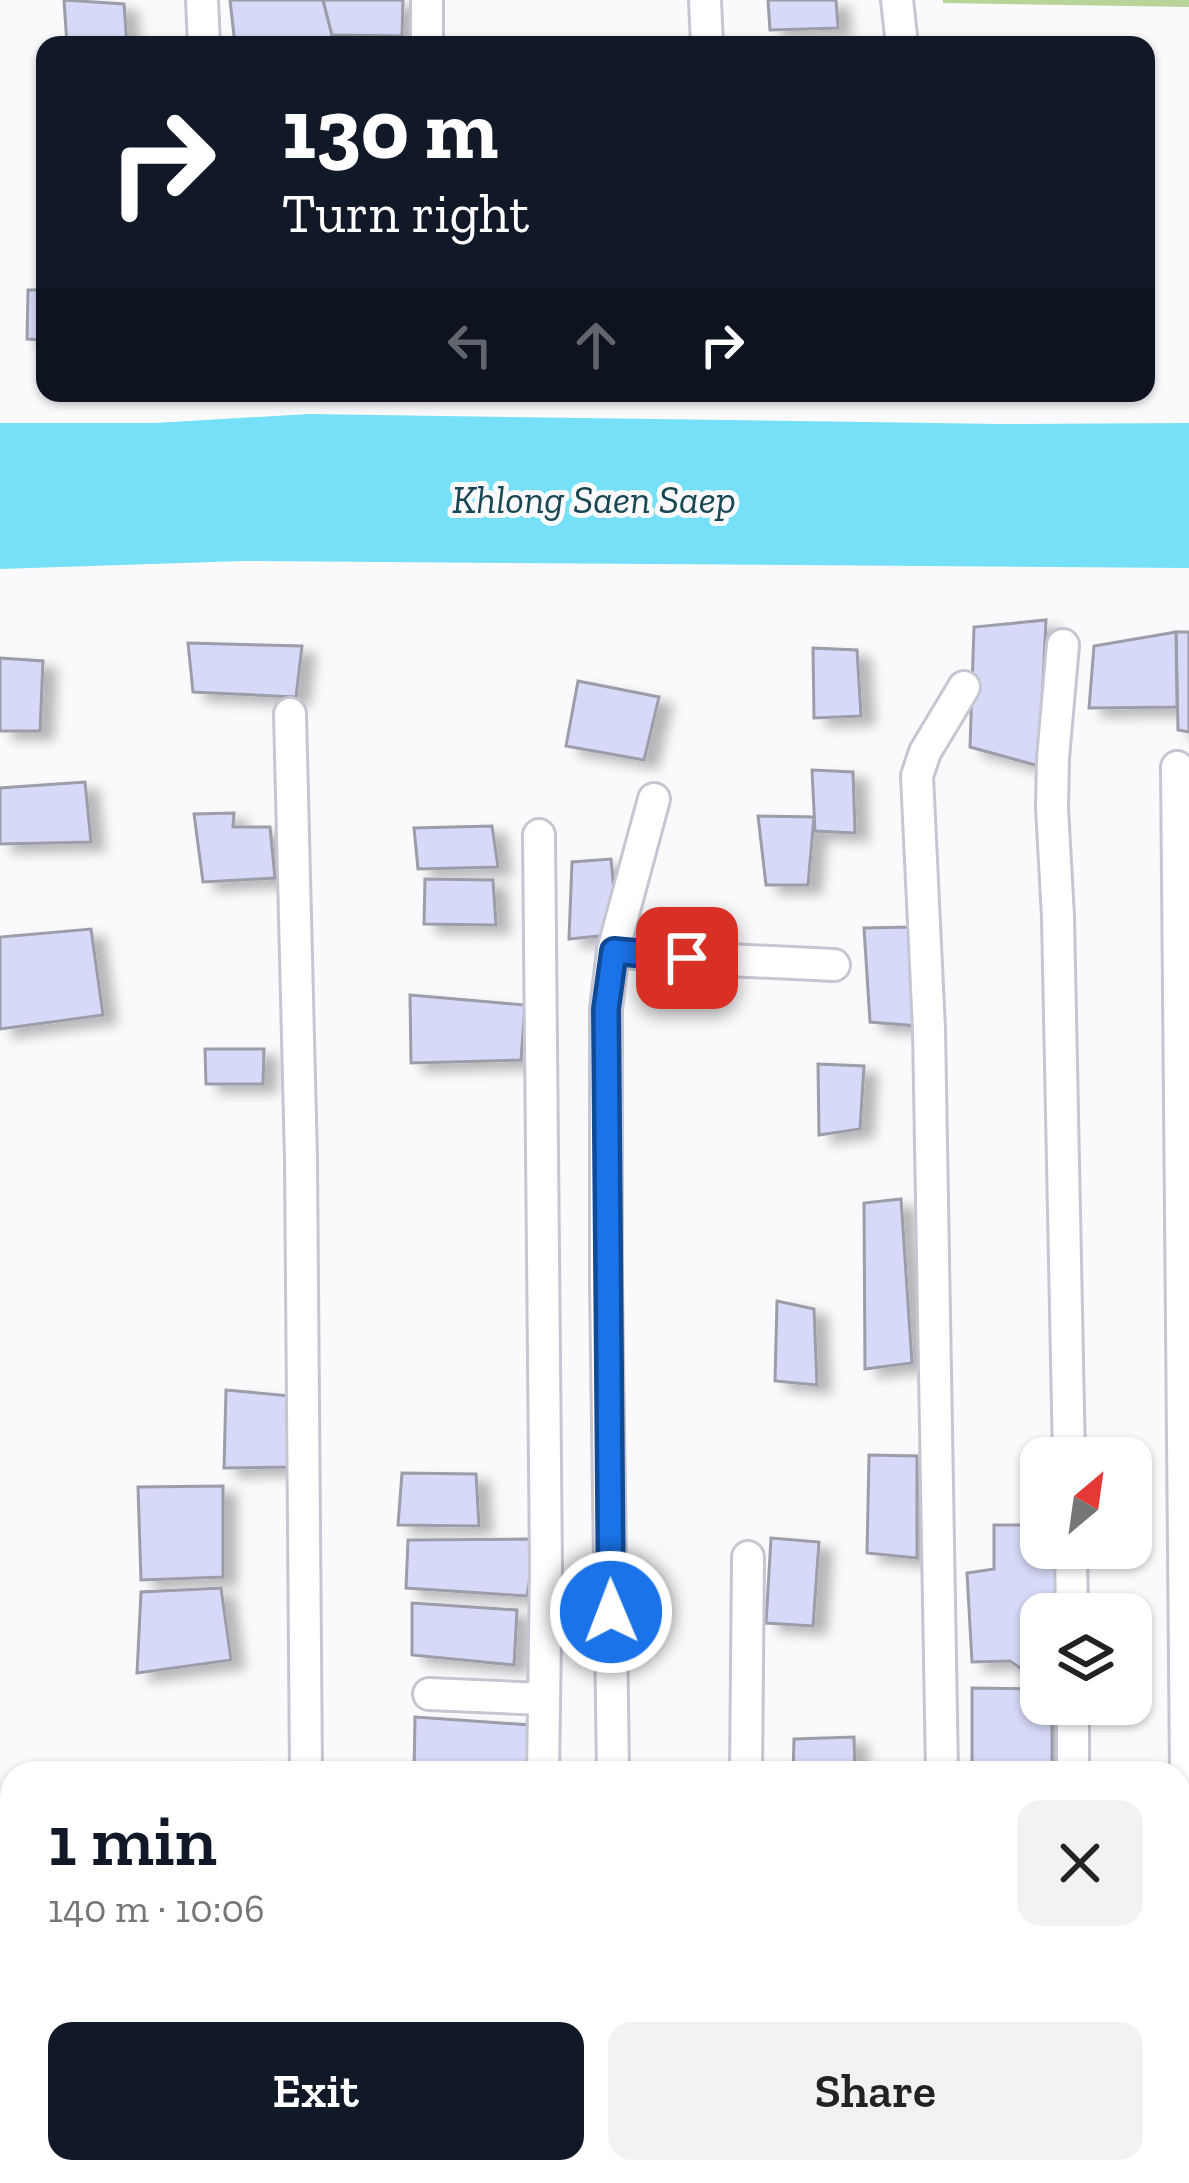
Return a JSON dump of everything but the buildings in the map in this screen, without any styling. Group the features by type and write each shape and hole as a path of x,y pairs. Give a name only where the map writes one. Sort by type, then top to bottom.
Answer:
{"street":[{"path":"202,0 203,36"},
{"path":"427,0 427,36"},
{"path":"705,0 707,36"},
{"path":"897,0 901,36"},
{"path":"1063,645 1052,808 1069,1437"},
{"path":"941,1761 929,1052 916,776 964,688"},
{"path":"290,714 306,1761"},
{"path":"1177,767 1184,1761"},
{"path":"613,1761 606,1009 614,951 654,799"},
{"path":"539,835 546,1569 543,1761"},
{"path":"614,951 834,965"},
{"path":"746,1761 748,1557"},
{"path":"429,1694 543,1699"},
{"path":"1072,1725 1073,1761"}],"green space":[{"path":"1189,0 1189,7 943,3"}],"water":[{"name":"Khlong Saen Saep","path":"309,414 1189,423 1189,568 243,561 0,569 0,423 155,423"}],"route":[{"path":"611,1612 606,1009 614,951 687,958"}]}
